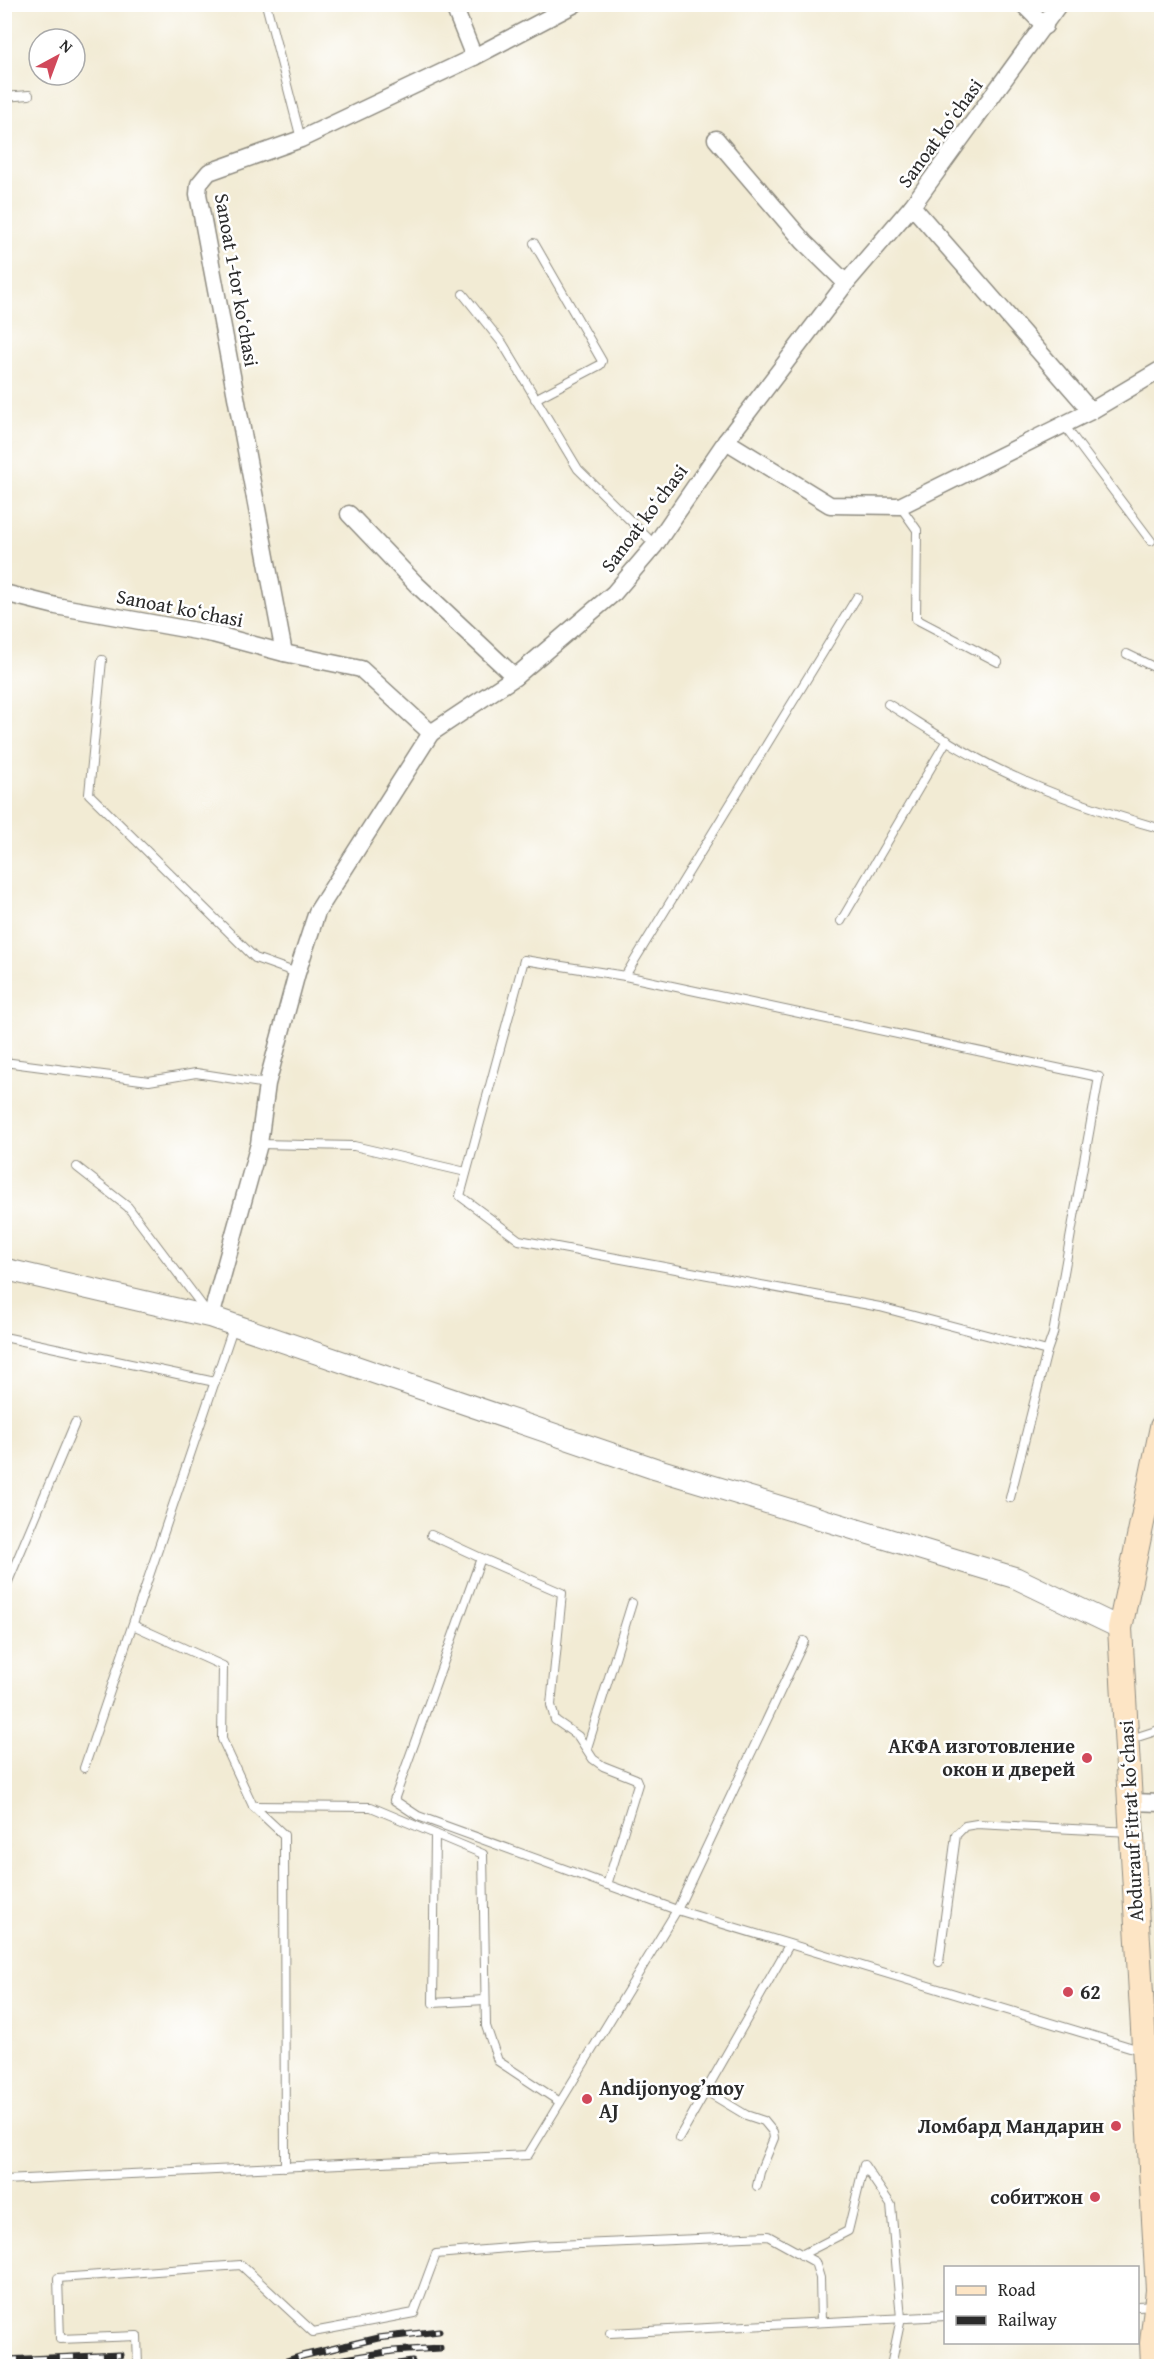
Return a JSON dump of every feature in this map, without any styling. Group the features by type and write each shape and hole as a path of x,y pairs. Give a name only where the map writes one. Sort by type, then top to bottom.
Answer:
{"main road":[{"name":"Abdurauf Fitrat koʻchasi","path":"1153,2367 1153,2301 1143,2052 1128,1740 1120,1628 1160,1439"}],"street":[{"path":"453,4 474,57"},
{"name":"Sanoat 1-tor ko‘chasi","path":"284,652 198,194 199,184 209,172 301,139 474,57 575,4"},
{"path":"1023,4 1045,26"},
{"name":"Sanoat koʻchasi","path":"4,593 56,606 213,634 362,669 431,733 514,677 614,593 655,545 726,441 846,284 912,207 1059,4"},
{"path":"716,139 804,242 846,284"},
{"path":"912,207 1091,411"},
{"path":"726,441 830,505 900,506 1091,411 1161,369"},
{"path":"349,514 416,584 514,677"},
{"path":"211,1317 259,1144 267,1084 297,973 317,912 431,733"},
{"path":"4,1269 211,1317 656,1469 1016,1578 1120,1628"},
{"path":"1130,1802 1161,1803"}],"lane":[{"path":"266,4 301,139"},
{"path":"4,97 29,95"},
{"path":"534,243 602,361 535,399"},
{"path":"463,294 502,344 578,469 655,545"},
{"path":"1064,425 1151,541"},
{"path":"900,506 917,530 916,619 998,662"},
{"path":"625,976 857,597"},
{"path":"1126,654 1161,671"},
{"path":"102,660 89,794 255,958 297,973"},
{"path":"888,704 997,769 1056,795 1118,817 1161,829"},
{"path":"841,921 947,740"},
{"path":"1010,1498 1053,1334 1099,1077 625,976 524,960 460,1196 519,1240 880,1307 1047,1351"},
{"path":"4,1062 149,1081 196,1073 267,1084"},
{"path":"259,1144 354,1146 466,1172"},
{"path":"76,1167 128,1207 211,1317"},
{"path":"84,1768 234,1325"},
{"path":"4,1337 215,1382"},
{"path":"4,1591 75,1423"},
{"path":"432,1535 562,1593 552,1705 555,1720 578,1736 593,1759 603,1766 629,1775 636,1779 638,1784 607,1885"},
{"path":"481,1558 394,1800 418,1816 677,1910 1143,2052"},
{"path":"587,1748 632,1603"},
{"path":"133,1625 223,1666 222,1739 253,1806 284,1835 285,2167"},
{"path":"4,2181 528,2155 677,1910 804,1641"},
{"path":"1128,1740 1161,1729"},
{"path":"253,1806 371,1807 483,1854 486,2025 498,2061 560,2102"},
{"path":"939,1962 956,1835 965,1826 977,1824 1131,1832"},
{"path":"435,1834 433,2003 485,2000"},
{"path":"679,2138 789,1945"},
{"path":"706,2091 771,2127 774,2138 760,2172 757,2186"},
{"path":"801,2255 848,2231 864,2165 891,2205 901,2318 891,2367"},
{"path":"138,2367 137,2336 60,2339 58,2278 241,2265 313,2332 414,2313 436,2254 533,2246 768,2236 815,2262 820,2278 821,2322"},
{"path":"610,2333 944,2316"}],"railway":[{"path":"271,2366 302,2356 378,2338 439,2331"},
{"path":"301,2366 393,2351 440,2348"},
{"path":"4,2360 120,2355"},
{"path":"383,2366 412,2362"}],"place":[{"name":"АКФА изготовление окон и дверей","path":"1087,1758"},
{"name":"62","path":"1068,1992"},
{"name":"Andijonyog’moy AJ","path":"587,2099"},
{"name":"Ломбард Мандарин","path":"1116,2126"},
{"name":"собитжон","path":"1095,2197"}]}
